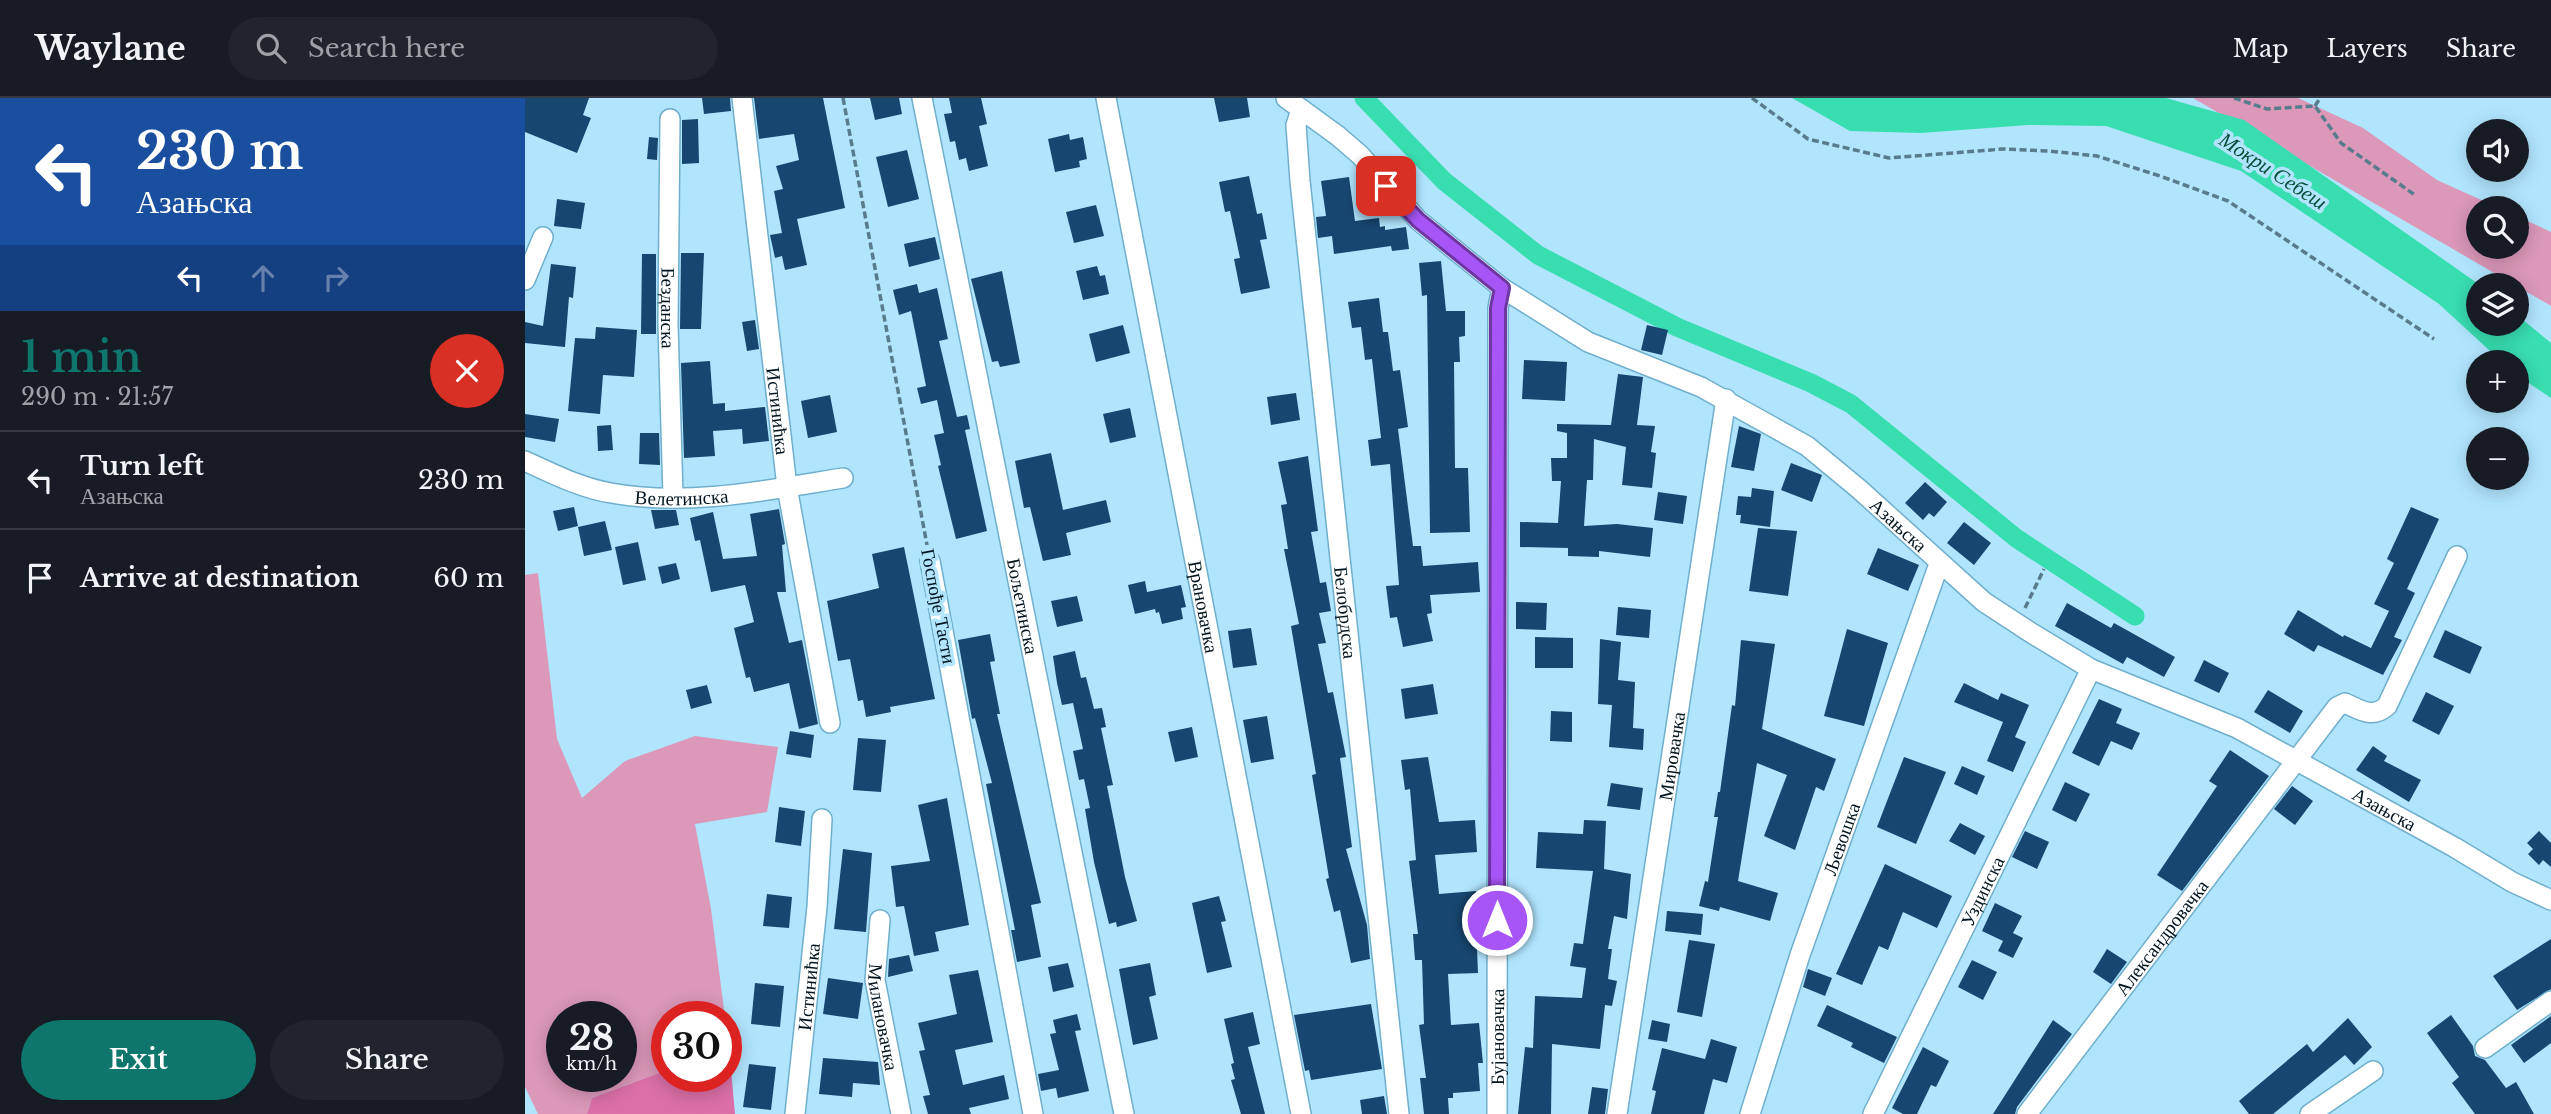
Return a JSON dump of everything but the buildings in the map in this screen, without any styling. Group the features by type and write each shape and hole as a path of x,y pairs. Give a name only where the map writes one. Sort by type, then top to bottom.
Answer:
{"street":[{"name":"Истинићка","path":"742,98 787,487 829,723"},
{"name":"Бољетинска","path":"922,98 1125,1114"},
{"name":"Врановачка","path":"1106,98 1301,1114"},
{"name":"Азањска","path":"1293,104 1360,155 1418,220 1502,288 1588,342 1670,373 1726,399 1807,446 1835,467 1984,602 2018,624 2091,668 2237,728 2295,758 2512,882 2551,900"},
{"name":"Белобрдска","path":"1293,104 1399,1114"},
{"name":"Безданска","path":"670,120 667,324 673,496"},
{"path":"525,279 543,237"},
{"name":"Бујановачка","path":"1497,1114 1498,308 1502,288"},
{"name":"Мировачка","path":"1617,1114 1726,399"},
{"name":"Велетинска","path":"525,461 579,485 611,494 727,494 843,478"},
{"name":"Александровачка","path":"2027,1114 2337,706 2345,703 2369,713 2379,713 2387,706 2458,556"},
{"name":"Госпође Тасти","path":"930,561 1033,1114"},
{"name":"Љевошка","path":"1750,1114 1800,955 1939,564"},
{"name":"Уздинска","path":"1873,1114 2091,668"},
{"name":"Истинићка","path":"795,1114 817,907 823,819"},
{"name":"Милановачка","path":"880,920 875,981 901,1114"},
{"path":"2485,1048 2551,1001"},
{"path":"2310,1114 2373,1071"}],"path":[{"name":"Госпође Тасти","path":"843,98 930,561"},
{"path":"1752,98 1808,139 1889,158 2003,149 2049,150 2097,156 2160,176 2228,201 2434,339"},
{"path":"2234,98 2267,109 2315,106"},
{"path":"2315,106 2320,98"},
{"path":"2315,106 2341,143 2415,195"},
{"path":"2018,624 2044,569"}],"shaded area":[{"path":"2193,98 2298,98 2363,128 2437,180 2472,196 2466,196 2466,257"},
{"path":"2529,222 2551,232 2551,306 2529,293 2529,273 2494,273 2470,259 2529,259"},
{"path":"538,573 557,739 582,798 625,761 695,736 778,747 767,812 695,824 711,909 723,1001 651,1001 651,1076 637,1081 637,1001 546,1001 546,1092 608,1092 592,1098 587,1114 538,1114 525,1087 525,575"},
{"path":"651,1076 651,1092 733,1092 735,1114 587,1114 592,1098 608,1092 637,1092 637,1081"}],"water":[{"name":"Мокри Себеш","path":"1792,98 2166,98 2244,120 2466,275 2466,329 2439,304 2241,171 2106,126 2028,125 1921,133 1850,131"},
{"path":"2529,325 2551,343 2551,398 2529,383 2529,350 2489,350 2474,336 2529,336"}],"waterway":[{"path":"1364,98 1444,181 1538,255 1677,327 1811,383 1851,404 2016,538 2135,616"}],"route":[{"path":"1386,186 1436,236 1502,288 1498,308 1497,920"}]}
